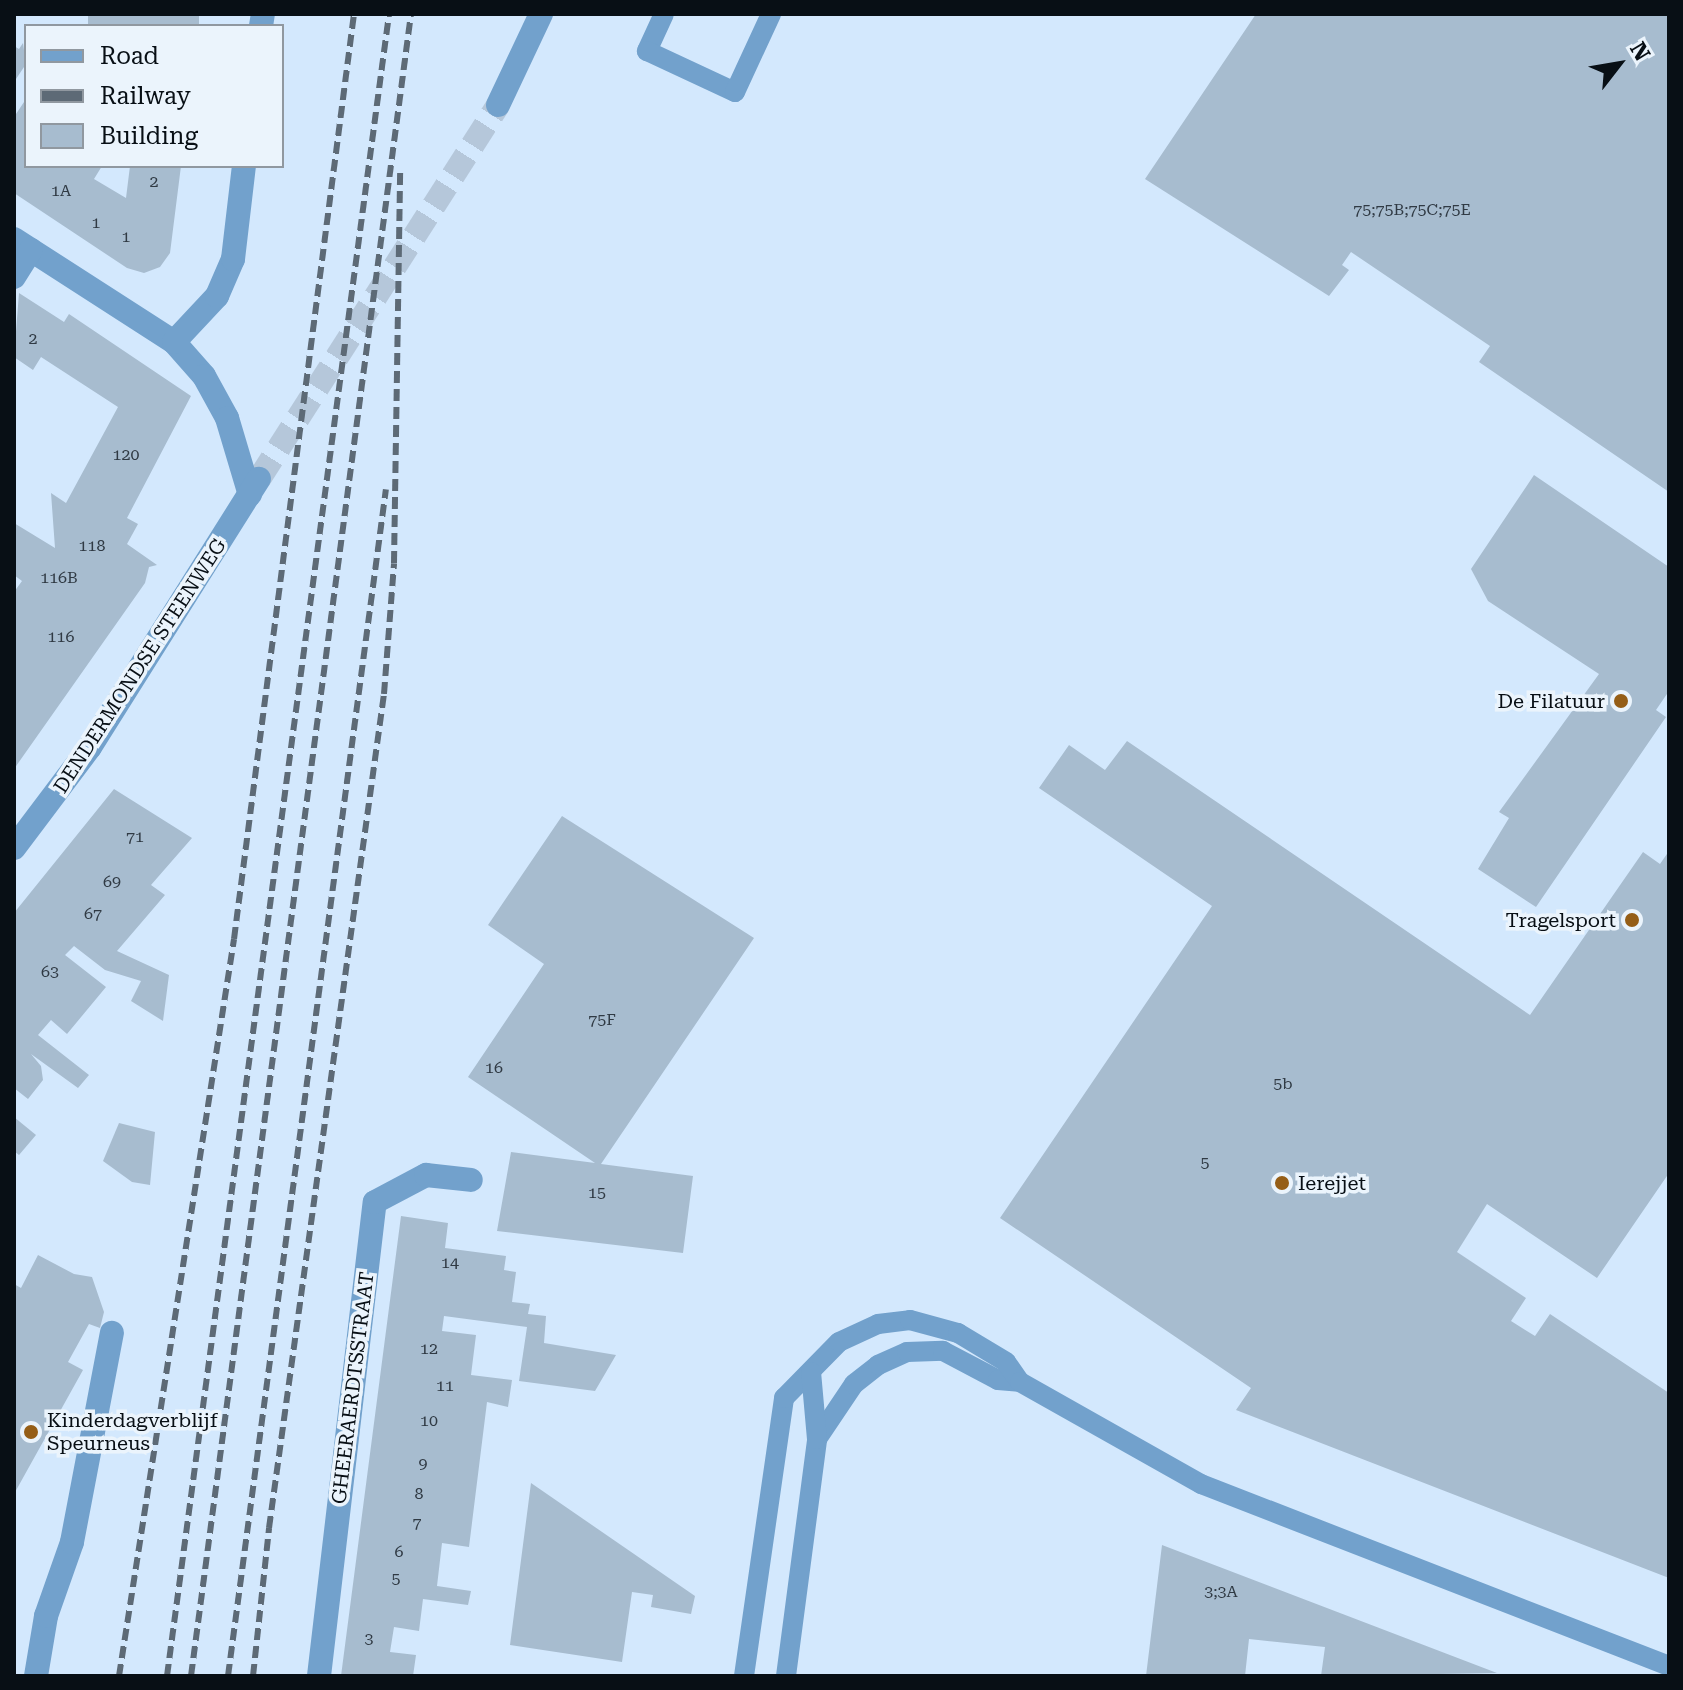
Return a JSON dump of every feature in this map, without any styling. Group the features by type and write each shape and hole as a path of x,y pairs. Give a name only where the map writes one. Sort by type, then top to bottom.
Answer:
{"street":[{"path":"498,105 541,14"},
{"path":"14,277 23,245 174,342 217,296 233,259 244,168"},
{"name":"DENDERMONDSE STEENWEG","path":"14,848 90,747 255,487 227,418 204,376 174,342"},
{"name":"GHEERAERDTSSTRAAT","path":"319,1676 375,1202 426,1175 471,1180"},
{"path":"36,1676 46,1616 72,1542 112,1333"}],"lane":[{"path":"664,14 647,51 735,92 771,14"},
{"path":"744,1676 784,1398 839,1342 863,1329 910,1320 958,1333 1006,1362 1020,1382"},
{"path":"817,1439 854,1384 878,1365 907,1352 943,1351 998,1380 1020,1382 1201,1484 1669,1666"},
{"path":"786,1676 817,1439 811,1372"}],"building":[{"path":"88,14 199,14 199,24 88,24"},
{"path":"1256,14 1669,14 1669,492 1479,362 1490,346 1351,252 1342,265 1349,270 1329,296 1145,179"},
{"path":"23,43 24,67 14,82 14,46 19,49"},
{"path":"24,102 24,168 101,168 94,179 126,198 130,168 181,168 170,253 160,267 144,273 127,268 14,193 14,117"},
{"path":"19,293 64,322 69,314 191,396 127,518 138,524 127,544 157,565 149,567 145,583 14,769 14,592 22,581 14,575 14,523 55,548 51,493 66,503 118,407 41,357 33,370 14,357"},
{"name":"De Filatuur","path":"1534,475 1669,567 1669,691 1656,710 1666,717 1536,907 1478,869 1509,818 1499,812 1599,674 1488,601 1471,569"},
{"path":"1127,741 1530,1015 1643,852 1660,864 1669,851 1669,1173 1597,1278 1487,1204 1457,1252 1526,1298 1511,1321 1535,1336 1550,1314 1669,1393 1669,1578 1236,1410 1251,1388 1000,1218 1212,906 1039,788 1069,745 1105,770"},
{"path":"114,789 192,838 151,885 165,895 117,951 169,975 163,1021 131,1001 141,981 105,970 74,946 65,955 106,987 67,1034 51,1020 38,1035 89,1075 78,1088 31,1054 41,1066 43,1080 28,1099 14,1088 14,913"},
{"path":"562,816 754,938 601,1164 693,1176 683,1253 497,1231 511,1152 595,1163 468,1077 544,964 488,925"},
{"path":"14,1117 36,1135 19,1155 14,1151"},
{"path":"119,1123 155,1132 150,1185 132,1182 103,1161"},
{"path":"401,1216 448,1223 445,1248 506,1256 504,1270 516,1272 512,1302 530,1304 528,1314 546,1316 544,1343 616,1355 595,1391 519,1381 527,1327 444,1316 442,1331 476,1335 471,1375 512,1380 508,1407 487,1402 469,1547 442,1543 437,1586 471,1591 468,1605 423,1599 419,1631 394,1627 390,1652 416,1655 413,1676 341,1676"},
{"name":"Kinderdagverblijf Speurneus","path":"38,1255 74,1274 92,1277 104,1312 100,1328 89,1324 68,1362 83,1370 14,1494 14,1284 21,1288"},
{"path":"531,1483 695,1596 691,1614 651,1607 653,1595 632,1592 622,1662 510,1645"},
{"path":"1162,1545 1497,1673 1321,1676 1325,1647 1249,1639 1245,1676 1146,1676"}],"tunnel":[{"path":"259,479 498,105"}],"railway":[{"path":"119,1676 234,939 354,14"},
{"path":"167,1676 389,14"},
{"path":"191,1676 411,14"},
{"path":"253,1676 269,1528 384,694 394,563 400,173"},
{"path":"228,1676 386,489"}],"place":[{"name":"De Filatuur","path":"1621,701"},
{"name":"Tragelsport","path":"1632,920"},
{"name":"Ierejjet","path":"1282,1183"},
{"name":"Kinderdagverblijf Speurneus","path":"31,1432"}]}
